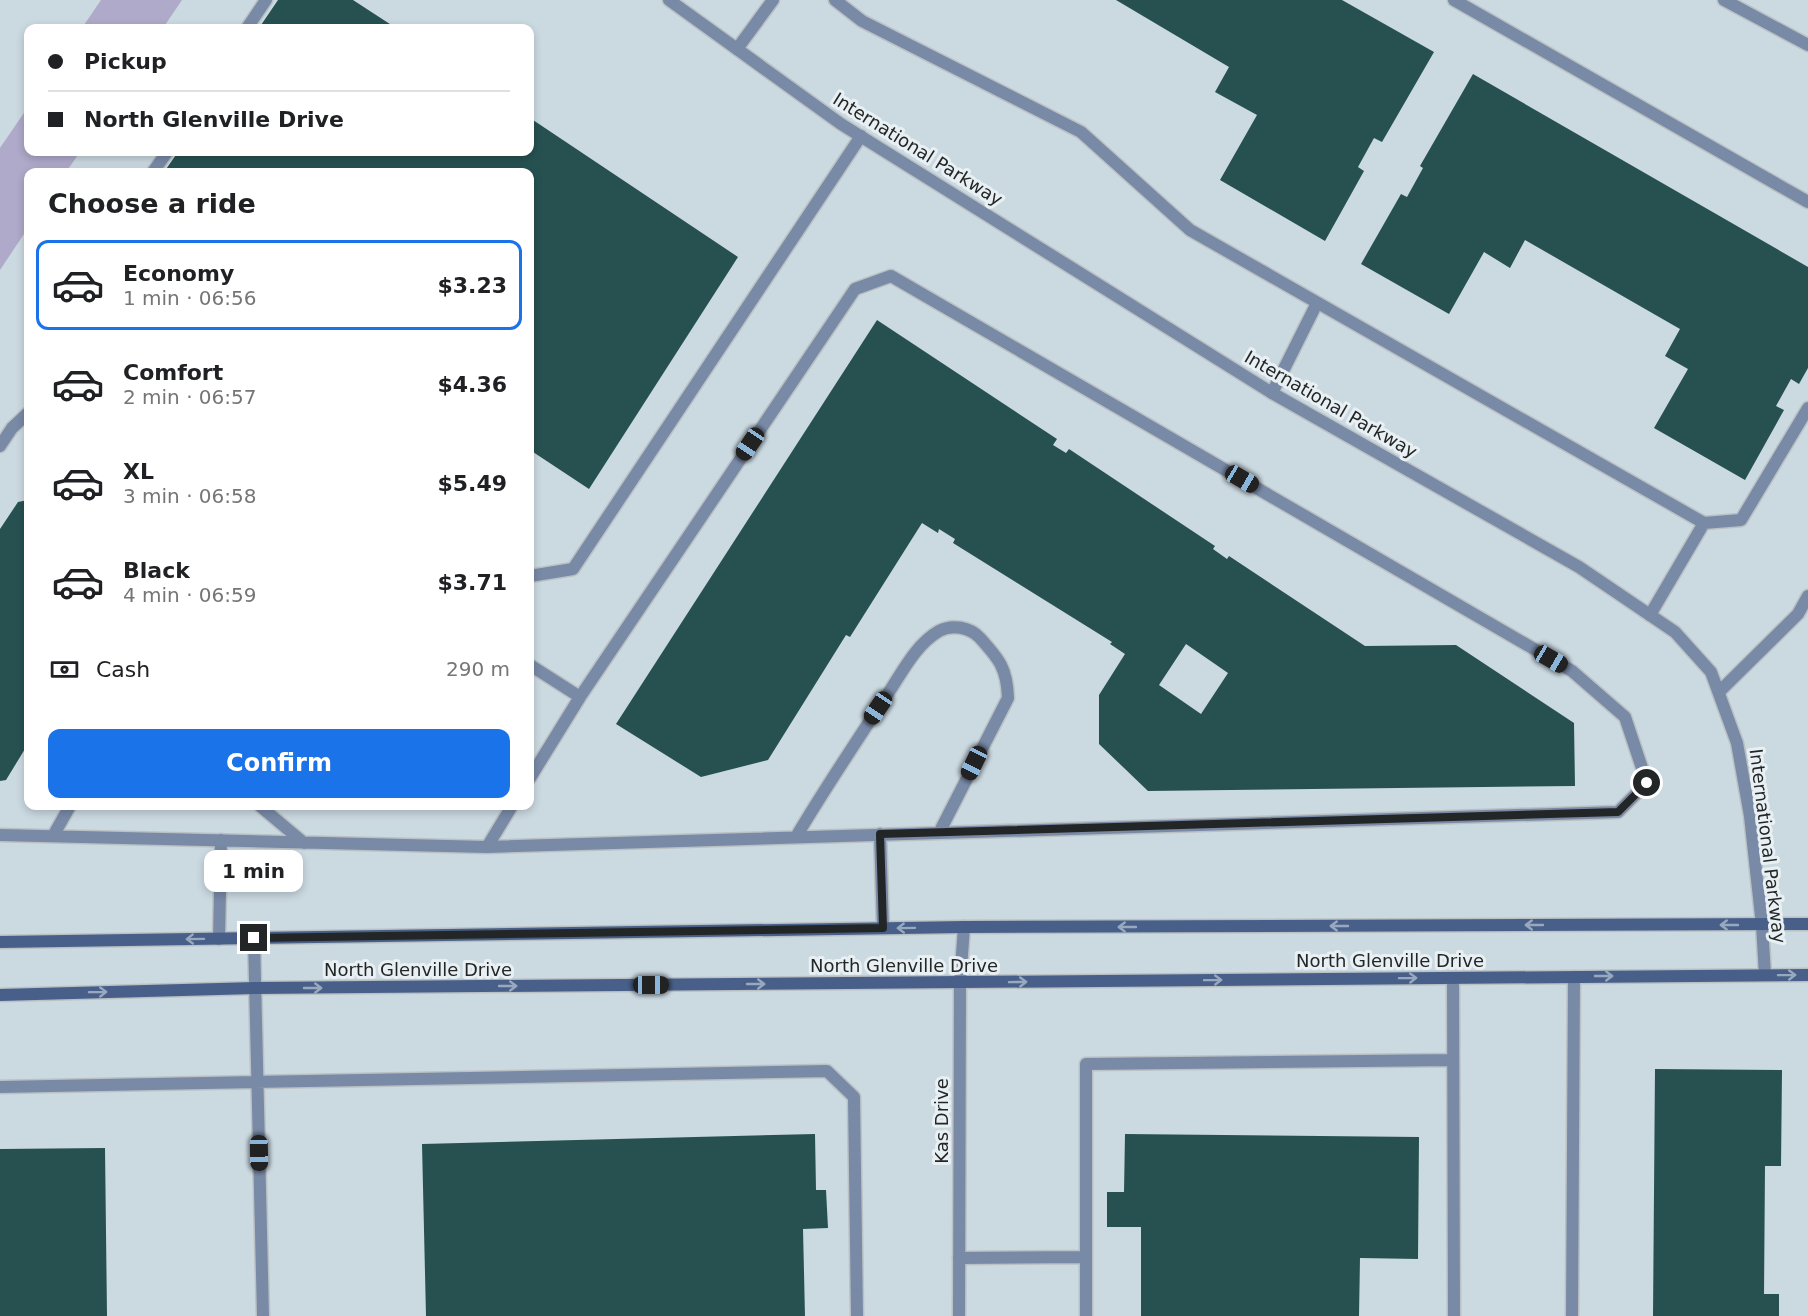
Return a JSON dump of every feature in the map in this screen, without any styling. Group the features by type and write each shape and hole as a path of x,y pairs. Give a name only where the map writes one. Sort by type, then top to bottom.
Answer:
{"street":[{"path":"250,24 266,0"},
{"name":"International Parkway","path":"669,0 861,136 1272,393 1579,567 1675,632 1711,672 1737,743 1750,816 1762,924 1765,975"},
{"path":"737,49 773,0"},
{"path":"835,0 862,21 1081,132 1190,230 1704,523 1741,520 1808,408"},
{"path":"1454,0 1808,202"},
{"path":"1724,0 1808,45"},
{"path":"534,575 573,569 861,136"},
{"path":"0,835 487,847 1618,812 1647,783 1625,717 1572,671 891,276 855,289 580,697 534,772"},
{"path":"1272,393 1317,303"},
{"path":"0,446 12,428 24,417"},
{"path":"1650,615 1704,523"},
{"path":"1719,692 1798,614 1808,596"},
{"path":"796,837 829,781 917,650 939,631 957,626 976,633 995,654 1007,678 1008,698 939,833"},
{"path":"534,668 580,697"},
{"path":"53,836 68,810"},
{"path":"265,810 304,843"},
{"path":"487,847 510,810"},
{"path":"880,834 883,928"},
{"path":"219,939 221,840"},
{"name":"North Glenville Drive","path":"0,942 964,927 1808,924"},
{"name":"Kas Drive","path":"959,1316 960,982 964,927"},
{"path":"254,938 263,1316"},
{"name":"North Glenville Drive","path":"0,994 255,988 1808,975"},
{"path":"1572,1316 1574,977"},
{"path":"1453,978 1454,1316"},
{"path":"1086,1316 1086,1064 1454,1060"},
{"path":"0,1088 826,1071 854,1096 857,1316"},
{"path":"959,1258 1086,1257"}],"shaded area":[{"path":"0,0 1808,0 1808,1316 0,1316"},
{"path":"101,0 182,0 166,24 85,24"},
{"path":"24,113 24,156 77,156 69,168 24,168 24,234 0,270 0,148"}],"building":[{"path":"278,0 353,0 390,24 262,24"},
{"path":"1116,0 1342,0 1434,52 1382,142 1374,138 1358,167 1364,171 1325,241 1220,180 1257,115 1215,92 1229,67"},
{"path":"1473,74 1808,267 1808,368 1799,384 1791,379 1776,406 1784,410 1745,480 1654,428 1688,369 1665,356 1680,329 1525,240 1510,268 1484,252 1449,314 1361,264 1401,194 1407,197 1423,168 1420,166"},
{"path":"534,121 738,257 589,489 534,453 534,168 167,168 175,156 534,156"},
{"path":"877,320 1057,439 1053,445 1066,453 1069,449 1215,546 1213,549 1227,559 1229,556 1365,646 1456,645 1574,723 1575,786 1148,791 1099,744 1099,695 1125,654 1110,644 1112,642 953,543 955,539 939,529 938,533 922,523 850,637 846,635 768,760 701,777 616,724","holes":["1186,644 1228,673 1201,714 1159,685"]},
{"path":"24,501 24,751 6,780 0,781 0,529 18,502"},
{"path":"1655,1069 1782,1070 1781,1166 1765,1166 1764,1294 1779,1294 1779,1316 1653,1316"},
{"path":"815,1134 816,1190 826,1190 828,1228 803,1229 805,1316 426,1316 422,1144"},
{"path":"1125,1134 1419,1137 1418,1259 1360,1258 1359,1316 1141,1316 1141,1227 1107,1227 1107,1192 1124,1192"},
{"path":"105,1148 107,1316 0,1316 0,1149"}],"route":[{"path":"254,938 883,928 880,834 1618,812 1647,783"}]}
